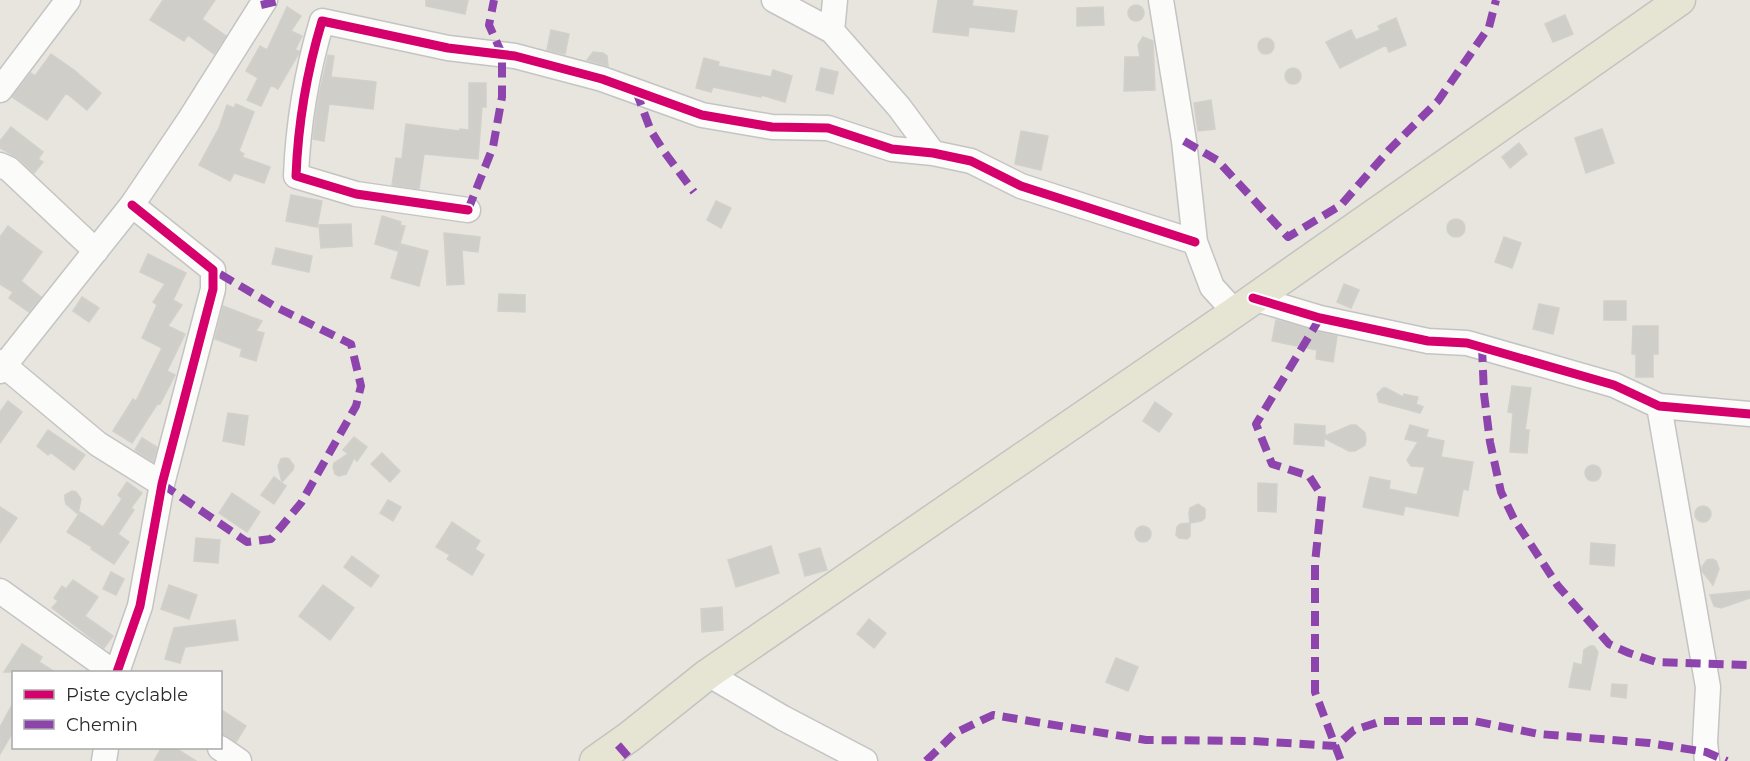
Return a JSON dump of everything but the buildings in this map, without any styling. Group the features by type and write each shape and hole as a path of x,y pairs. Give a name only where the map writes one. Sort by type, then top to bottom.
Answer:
{"main road":[{"path":"594,761 629,737 708,674 1244,305 1680,0"}],"street":[{"path":"0,90 68,0"},
{"path":"162,484 98,444 1,366 132,205 190,119 265,0"},
{"path":"774,0 832,31 899,107 933,153"},
{"path":"832,31 835,0"},
{"path":"1161,0 1184,141 1195,242 1212,287 1244,305 1428,340 1467,343 1614,385 1659,406 1750,414"},
{"path":"468,210 356,194 296,176 297,142 312,55 322,21 448,48 515,56 602,79 702,115 772,127 828,128 892,149 933,153 972,161 1021,186 1195,242"},
{"path":"0,165 9,169 96,251"},
{"path":"115,671 140,606 162,484 213,289 213,270 132,205"},
{"path":"1659,406 1708,687 1705,742 1707,761"},
{"path":"0,591 114,671"},
{"path":"708,674 783,718 865,761"},
{"path":"222,748 239,761"}],"marked path":[{"path":"261,5 282,0"},
{"path":"468,210 493,147 502,97 502,54 489,25 494,0"},
{"path":"1184,141 1217,160 1288,237 1341,205 1390,149 1438,101 1489,27 1496,0"},
{"path":"636,91 651,131 694,192"},
{"path":"162,484 247,542 271,539 301,503 356,406 361,386 351,344 276,307 213,270"},
{"path":"1320,318 1256,424 1272,464 1309,476 1322,496 1315,563 1315,692 1341,761"},
{"path":"1482,347 1484,394 1490,442 1501,492 1514,519 1558,586 1609,644 1629,653 1656,662 1750,665"},
{"path":"926,761 955,733 993,715 1146,740 1253,741 1336,746 1354,730 1382,721 1474,721 1539,734 1649,743 1706,752 1727,761"},
{"path":"618,745 632,761"}],"cycle path":[{"path":"468,210 356,194 296,176 304,98 322,21 448,48 515,56 602,79 702,115 772,127 828,128 892,149 933,153 971,161 1021,186 1195,242"},
{"path":"117,671 140,606 162,484 213,289 213,270 132,205"},
{"path":"1253,298 1320,318 1428,341 1467,343 1614,385 1659,406 1750,414"}]}
